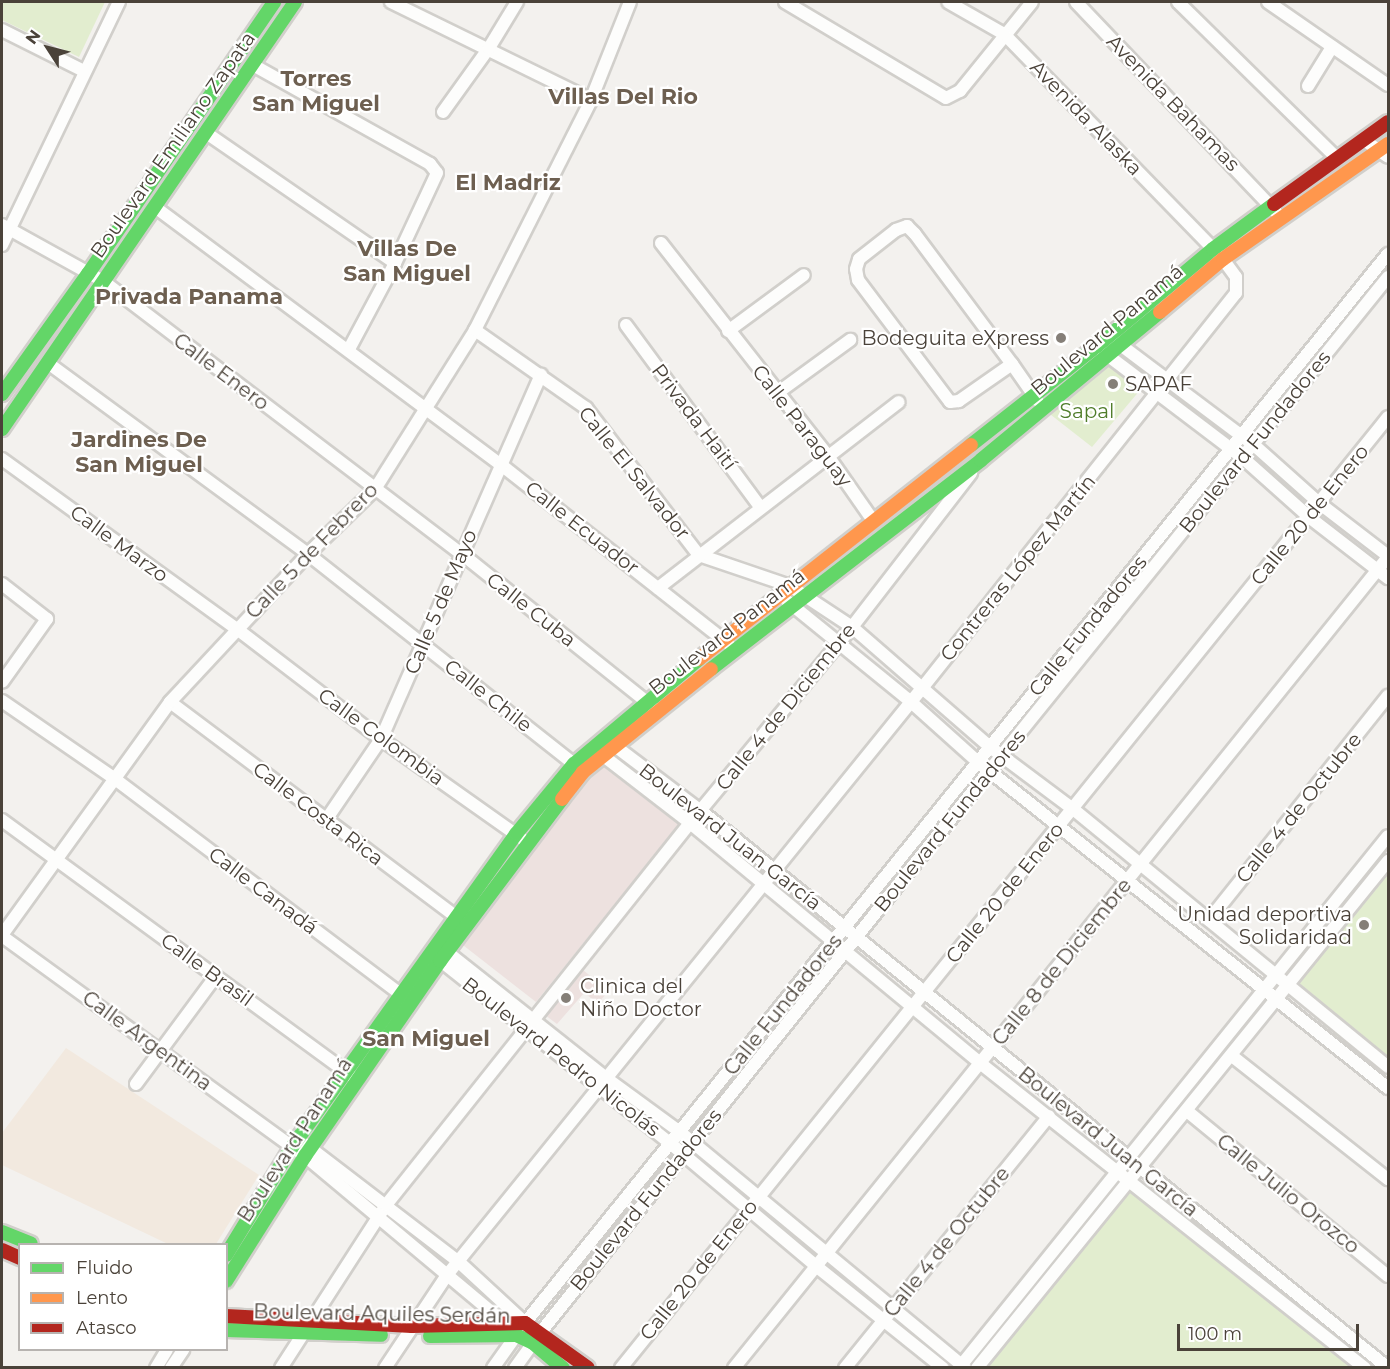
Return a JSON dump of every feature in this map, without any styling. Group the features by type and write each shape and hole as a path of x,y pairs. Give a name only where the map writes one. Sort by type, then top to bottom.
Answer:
{"street":[{"path":"2,245 5,227 119,2"},
{"name":"Boulevard Emiliano Zapata","path":"2,394 88,274 274,2"},
{"name":"Boulevard Emiliano Zapata","path":"2,429 296,2"},
{"path":"391,2 489,48 591,100"},
{"path":"443,112 489,48 517,2"},
{"path":"617,2 630,5"},
{"path":"785,2 946,98 960,91 1032,2"},
{"name":"Avenida Alaska","path":"948,2 1004,34 1218,254"},
{"name":"Avenida Bahamas","path":"1076,2 1281,218"},
{"path":"1178,2 1338,159"},
{"path":"1268,2 1389,84"},
{"name":"Calle 5 de Febrero","path":"2,935 171,702 308,554 375,489 475,330 591,100 630,5"},
{"path":"3,35 84,71"},
{"path":"1308,86 1332,47"},
{"path":"253,65 430,164 437,173 435,183 349,349"},
{"name":"Boulevard Panamá","path":"228,1278 357,1080 406,998 521,839 578,768 611,743 723,639 1033,395 1102,351 1119,346 1270,205 1387,125"},
{"path":"205,132 395,263"},
{"path":"1364,140 1385,151"},
{"name":"Boulevard Panamá","path":"652,706 736,650 981,460 1044,408 1102,351 1109,335 1218,254 1281,218 1385,151"},
{"name":"Calle Ecuador","path":"154,207 349,349 500,464 736,650"},
{"path":"1012,364 959,401 950,402 858,280 856,269 859,260 896,230 907,226 1012,364 1033,395 1044,408"},
{"name":"Calle Enero","path":"5,227 103,281 375,489"},
{"name":"Calle Paraguay","path":"661,243 776,394 828,456 874,522"},
{"name":"Contreras López Martín","path":"385,1368 447,1275 923,687 1236,293 1236,277 1218,254"},
{"name":"Calle Fundadores","path":"516,1335 1389,254"},
{"path":"728,332 804,275"},
{"name":"Boulevard Fundadores","path":"515,1368 692,1142 1389,276"},
{"name":"Privada Haití","path":"626,326 761,508"},
{"name":"Calle El Salvador","path":"475,330 586,408 699,555 790,586 852,627 990,747 1073,809 1389,1067"},
{"path":"1109,335 1119,346 1254,445 1319,503 1389,556"},
{"path":"776,394 850,340"},
{"path":"1102,351 1156,395 1243,459 1309,517 1389,578"},
{"name":"Calle Chile","path":"48,363 308,554 578,768"},
{"name":"Calle 5 de Mayo","path":"326,820 381,739 541,375"},
{"path":"658,588 899,402"},
{"name":"Calle 20 de Enero","path":"621,1368 1389,417"},
{"name":"Calle Marzo","path":"2,459 237,629"},
{"name":"Calle 4 de Diciembre","path":"378,1216 690,823 852,627 981,460"},
{"name":"Calle Cuba","path":"375,489 462,554 652,706"},
{"name":"Calle 8 de Diciembre","path":"734,1368 1389,556"},
{"path":"770,579 779,595 910,701 978,762 1389,1088"},
{"path":"2,584 47,619 2,682"},
{"name":"Calle Colombia","path":"237,629 381,739 521,839"},
{"name":"Calle 4 de Octubre","path":"1209,920 1389,696"},
{"name":"Calle Canadá","path":"2,701 115,779 406,998"},
{"name":"Calle Costa Rica","path":"171,702 461,921"},
{"name":"Boulevard Juan García","path":"611,743 700,811 923,994 1387,1366"},
{"name":"Boulevard Juan García","path":"599,753 690,823 980,1063 1365,1368"},
{"name":"Calle Brasil","path":"2,820 357,1080"},
{"path":"602,1083 680,1132 962,1367 1127,1158 1389,836"},
{"path":"977,1368 1389,861"},
{"name":"Calle Argentina","path":"2,935 159,1051 308,1152"},
{"name":"Boulevard Pedro Nicolás","path":"438,952 602,1083 682,1155 943,1368"},
{"path":"136,1084 216,976"},
{"name":"Boulevard Panamá","path":"228,1252 295,1143 345,1071 406,998"},
{"path":"1232,1056 1389,1179"},
{"name":"Calle Julio Orozco","path":"1187,1111 1389,1276"},
{"name":"Calle 4 de Octubre","path":"845,1368 1049,1116"},
{"path":"308,1152 386,1205 459,1262 525,1323"},
{"path":"308,1152 378,1216 504,1322 516,1335 493,1368"},
{"path":"281,1368 378,1216"},
{"path":"2,1232 27,1243"},
{"path":"2,1250 18,1257"},
{"name":"Boulevard Aquiles Serdán","path":"228,1316 313,1320 409,1331 504,1322 525,1323 541,1332 588,1368"},
{"name":"Boulevard Aquiles Serdán","path":"228,1330 409,1331 516,1335 533,1343 563,1368"},
{"path":"156,1368 166,1351"},
{"path":"171,1368 182,1351"}],"shaded area":[{"path":"602,760 681,822 536,1002 459,942"},
{"name":"Clinica del Niño Doctor","path":"578,966 609,991 598,1003 584,993 557,1024 541,1012"},
{"path":"66,1048 259,1175 217,1243 166,1243 2,1165 2,1133"}],"green space":[{"path":"2,2 105,2 79,57 2,20"},
{"name":"Sapal","path":"1106,363 1141,389 1092,447 1046,411"},
{"name":"Unidad deportiva Solidaridad","path":"1388,864 1388,1062 1292,985"},
{"path":"1129,1186 1355,1368 985,1368"}],"traffic: fast":[{"path":"2,394 88,274 274,2"},
{"path":"2,429 295,2"},
{"path":"971,445 1097,346 1213,249 1274,204"},
{"path":"711,669 981,460 1160,312"},
{"path":"228,1252 292,1147 516,834 574,764 699,659"},
{"path":"228,1278 305,1156 440,961 562,799"},
{"path":"2,1232 29,1243"},
{"path":"228,1330 381,1335"},
{"path":"430,1336 516,1335 533,1343 563,1368"}],"traffic: slow":[{"path":"1160,312 1223,259 1388,144"},
{"path":"699,659 971,445"},
{"path":"562,799 583,772 711,669"}],"traffic: jam":[{"path":"1274,204 1388,122"},
{"path":"2,1250 18,1257"},
{"path":"228,1316 412,1326 525,1323 588,1368"}],"place":[{"name":"Bodeguita eXpress","path":"1061,338"},
{"name":"SAPAF","path":"1113,384"},
{"name":"Unidad deportiva Solidaridad","path":"1364,925"},
{"name":"Clinica del Niño Doctor","path":"566,998"}],"district":[{"name":"Torres San Miguel","path":"316,90"},
{"name":"Villas Del Rio","path":"623,97"},
{"name":"El Madriz","path":"508,183"},
{"name":"Villas De San Miguel","path":"407,260"},
{"name":"Privada Panama","path":"189,297"},
{"name":"Jardines De San Miguel","path":"139,452"},
{"name":"San Miguel","path":"426,1039"}]}
